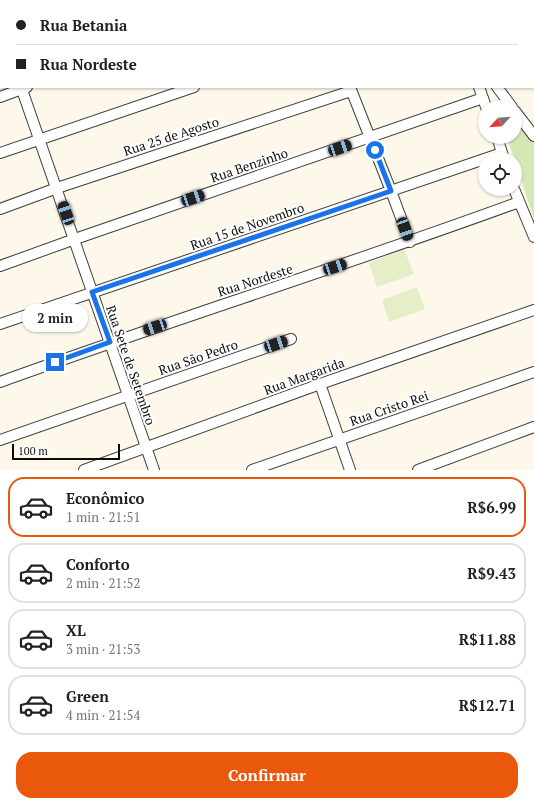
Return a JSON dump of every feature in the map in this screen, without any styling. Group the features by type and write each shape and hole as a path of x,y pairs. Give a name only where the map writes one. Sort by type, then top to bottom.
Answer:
{"street":[{"path":"0,97 23,88"},
{"name":"Rua Sete de Setembro","path":"23,88 39,139 154,470"},
{"path":"0,153 191,88"},
{"path":"479,88 484,100"},
{"path":"498,88 507,100"},
{"path":"351,89 410,242"},
{"name":"Rua 25 de Agosto","path":"0,209 57,188 351,89"},
{"name":"Rua Benzinho","path":"0,266 370,137 478,104"},
{"path":"522,118 532,129"},
{"name":"Rua 15 de Novembro","path":"0,324 391,191 478,164"},
{"path":"517,196 534,238"},
{"name":"Rua Nordeste","path":"0,382 110,342 410,242 519,202"},
{"name":"Rua Margarida","path":"84,470 320,384 534,310"},
{"name":"Rua São Pedro","path":"0,440 291,339"},
{"name":"Rua Cristo Rei","path":"252,470 534,372"},
{"path":"320,384 350,470"},
{"path":"418,470 534,427"}],"green space":[{"path":"522,121 534,136 534,219 522,183 522,152 512,152 509,144 522,144"},
{"path":"404,249 414,274 377,287 369,263"},
{"path":"417,287 425,309 389,322 382,300"}],"route":[{"path":"55,362 110,342 92,292 391,191 375,150"}]}
